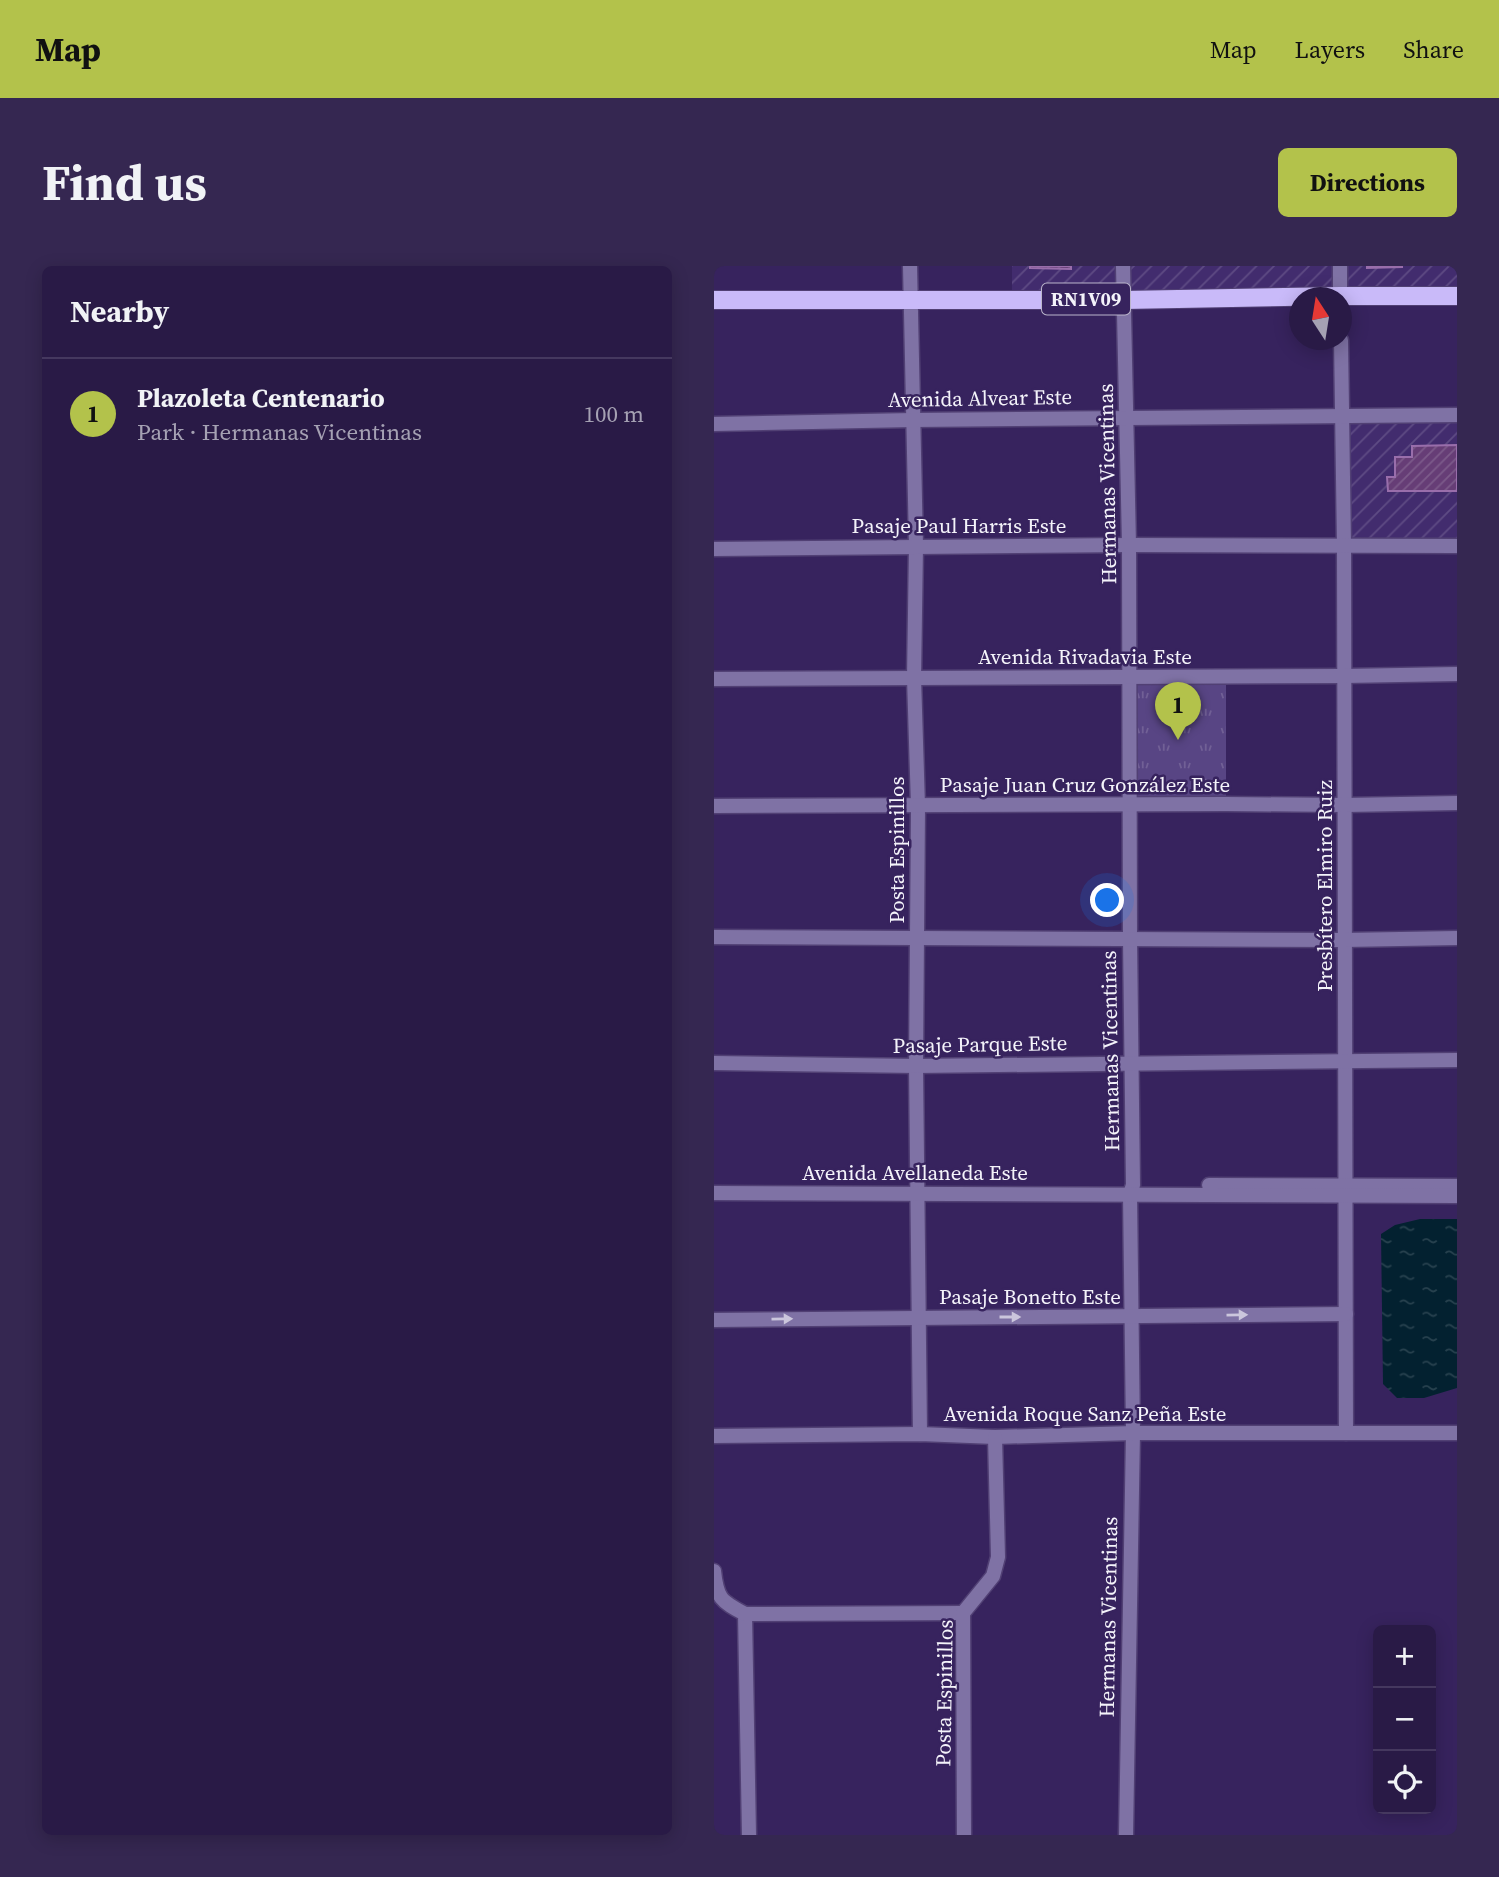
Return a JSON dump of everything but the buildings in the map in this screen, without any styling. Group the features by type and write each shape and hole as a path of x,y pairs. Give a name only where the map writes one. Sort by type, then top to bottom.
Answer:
{"main road":[{"name":"RN1V09","path":"1352,297 1457,296"},
{"name":"RN1V09","path":"714,300 1289,298"}],"street":[{"name":"Posta Espinillos","path":"910,266 916,546 914,678 918,806 916,1066 920,1434"},
{"name":"Hermanas Vicentinas","path":"1123,266 1129,545 1132,1063 1126,1191 1132,1317 1133,1433 1126,1835"},
{"path":"1340,266 1340,287"},
{"name":"Presbítero Elmiro Ruiz","path":"1341,350 1346,1433"},
{"name":"Avenida Alvear Este","path":"714,424 1457,415"},
{"name":"Pasaje Paul Harris Este","path":"714,549 1129,545 1457,546"},
{"name":"Avenida Rivadavia Este","path":"714,679 1457,674"},
{"name":"Pasaje Juan Cruz González Este","path":"714,806 1457,803"},
{"path":"714,937 1345,940 1457,938"},
{"name":"Pasaje Parque Este","path":"714,1063 916,1066 1457,1060"},
{"name":"Avenida Avellaneda Este","path":"714,1193 1346,1191 1457,1186"},
{"name":"Avenida Avellaneda Este","path":"1346,1191 1457,1196"},
{"name":"Pasaje Bonetto Este","path":"714,1320 1346,1314"},
{"name":"Avenida Roque Sanz Peña Este","path":"714,1436 920,1434 995,1437 1133,1433 1457,1433"},
{"name":"Posta Espinillos","path":"964,1835 962,1614 993,1576 998,1557 995,1437"},
{"path":"714,1571 716,1590 725,1602 745,1614 962,1614"},
{"path":"745,1614 749,1835"}],"shaded area":[{"path":"1012,266 1457,266 1457,296 1352,297 1352,287 1289,287 1289,297 1012,299"},
{"path":"1342,415 1457,415 1457,546 1344,546"}],"green space":[{"path":"1130,676 1226,676 1226,804 1131,805"}],"water":[{"path":"1420,1219 1457,1219 1457,1388 1424,1398 1397,1398 1383,1384 1381,1234 1395,1225"}],"place":[{"name":"Plazoleta Centenario","path":"1178,740"}]}
